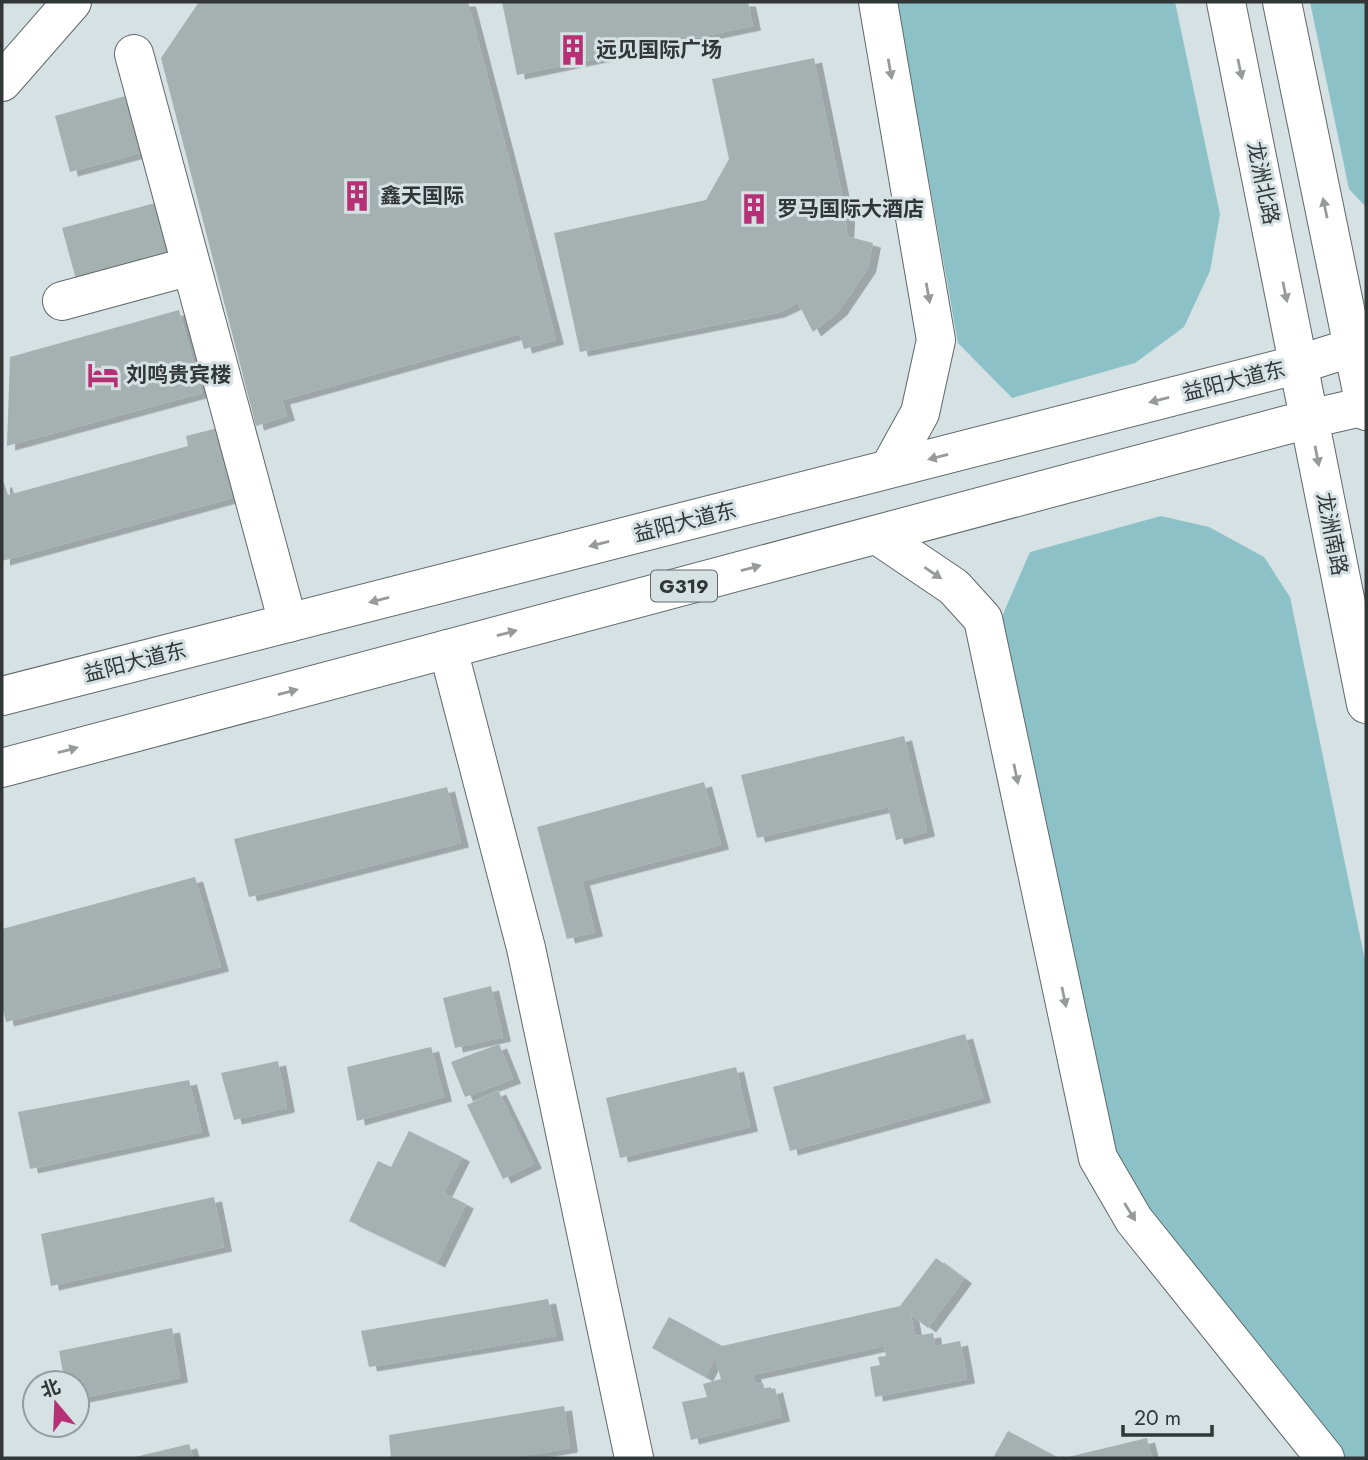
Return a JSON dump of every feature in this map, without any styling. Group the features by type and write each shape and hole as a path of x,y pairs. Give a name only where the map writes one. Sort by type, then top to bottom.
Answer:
{"main road":[{"path":"2,82 72,2"},
{"path":"878,2 936,340 920,412 889,469"},
{"name":"龙洲北路","path":"1226,2 1300,364"},
{"path":"1282,2 1360,345 1366,408"},
{"path":"134,54 288,623"},
{"path":"61,301 191,266"},
{"name":"益阳大道东","path":"2,696 1300,364 1360,345"},
{"name":"龙洲南路","path":"1300,364 1366,704"},
{"name":"G319","path":"2,768 1310,419 1366,408"},
{"path":"877,535 954,587 983,619 1098,1158 1134,1220 1325,1458"},
{"path":"448,649 526,948 634,1458"}],"shaded area":[{"path":"897,2 1175,2 1220,214 1210,271 1184,327 1135,363 1012,398 958,343"},
{"path":"1310,2 1366,2 1366,207 1349,189"},
{"path":"1161,516 1209,527 1264,557 1290,597 1366,965 1366,1458 1338,1458 1146,1218 1122,1170 1108,1123 1000,621 1030,552"}],"building":[{"name":"鑫天国际","path":"199,2 468,2 556,340 524,349 520,334 282,400 287,416 256,426 161,58"},
{"name":"远见国际广场","path":"502,2 748,2 753,26 517,75"},
{"name":"罗马国际大酒店","path":"814,58 847,219 846,236 873,243 868,268 839,311 813,332 798,303 777,313 580,352 554,233 706,200 729,159 712,79"},
{"path":"129,95 144,152 70,172 55,116"},
{"path":"159,202 174,256 77,283 62,228"},
{"name":"刘鸣贵宾楼","path":"179,310 202,393 7,446 10,357"},
{"path":"218,428 236,497 2,561 2,483 8,495 188,446 186,436"},
{"path":"904,736 927,832 896,840 888,807 757,838 741,775"},
{"path":"704,782 721,845 582,881 595,932 567,939 537,827"},
{"path":"447,787 461,843 249,897 234,839"},
{"path":"195,877 221,967 6,1022 2,1005 2,929"},
{"path":"491,986 503,1037 455,1048 443,998"},
{"path":"965,1034 983,1098 790,1151 773,1087"},
{"path":"499,1044 513,1079 465,1097 451,1062"},
{"path":"431,1047 444,1097 357,1121 347,1067"},
{"path":"278,1061 287,1108 234,1120 221,1073"},
{"path":"736,1067 750,1127 620,1158 606,1098"},
{"path":"189,1080 202,1132 30,1169 18,1112"},
{"path":"498,1090 534,1164 503,1179 467,1105"},
{"path":"409,1131 462,1157 444,1193 466,1204 437,1263 349,1221 378,1161 391,1167"},
{"path":"214,1197 224,1247 51,1286 41,1234"},
{"path":"936,1258 964,1279 928,1328 911,1315 915,1336 933,1333 935,1346 960,1341 967,1379 875,1397 870,1367 880,1365 878,1357 886,1356 884,1346 753,1375 756,1384 763,1383 765,1391 775,1388 782,1417 691,1440 682,1402 707,1397 703,1384 721,1379 715,1358 705,1377 652,1348 669,1317 722,1346 900,1306"},
{"path":"548,1299 556,1336 369,1367 361,1331"},
{"path":"172,1328 180,1378 91,1396 91,1369 62,1369 59,1351"},
{"path":"564,1406 570,1448 512,1458 391,1458 389,1435"},
{"path":"1008,1431 1059,1458 993,1458"},
{"path":"1147,1438 1152,1458 1068,1458 1068,1457"},
{"path":"189,1444 193,1458 135,1458 135,1457"}],"place":[{"name":"远见国际广场","path":"573,50"},
{"name":"鑫天国际","path":"357,196"},
{"name":"罗马国际大酒店","path":"754,209"},
{"name":"刘鸣贵宾楼","path":"103,375"}]}
